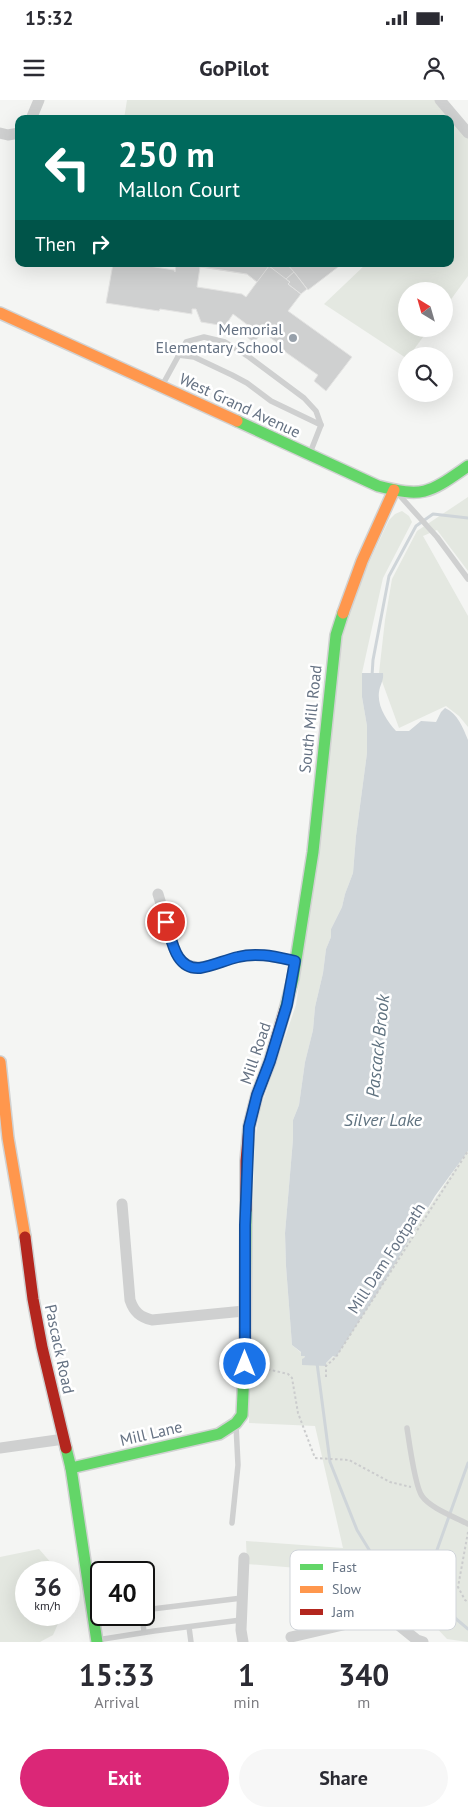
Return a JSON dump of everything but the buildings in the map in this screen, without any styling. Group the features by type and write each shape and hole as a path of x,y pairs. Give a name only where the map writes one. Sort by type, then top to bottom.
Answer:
{"street":[{"path":"33,115 39,100"},
{"path":"440,100 453,115"},
{"path":"454,116 468,133"},
{"path":"0,133 8,135 15,134"},
{"name":"West Grand Avenue","path":"0,313 370,483 394,490 415,493 425,492 437,487 468,466"},
{"name":"South Mill Road","path":"295,961 313,852 336,635 365,556 394,490"},
{"path":"158,894 175,951 178,958 184,964 200,968 238,956 251,955 266,955 295,961"},
{"name":"Mill Road","path":"236,1423 242,1415 244,1402 246,1161 249,1127 257,1095 270,1061 287,1005 295,961"},
{"name":"Pascack Road","path":"0,1062 4,1139 24,1217 33,1299 42,1347 71,1468 97,1641"},
{"path":"122,1204 130,1300 132,1308 137,1314 152,1320 244,1311"},
{"name":"Mill Lane","path":"71,1468 219,1434 236,1423"},
{"path":"0,1448 64,1439"},
{"path":"243,1642 241,1620 244,1558"},
{"path":"291,1637 321,1630"},
{"path":"405,1630 417,1640 423,1642"}],"lane":[{"path":"161,387 186,342 204,337 225,342 249,357 304,398 316,411 321,425 309,455"},
{"path":"178,355 194,357 232,375 247,383 271,401 321,425"},
{"path":"394,490 437,537 468,579"},
{"path":"232,1523 238,1465 236,1423"},
{"path":"407,1428 419,1490 422,1496 437,1508 468,1524"},
{"path":"155,1609 242,1598"},
{"path":"97,1641 144,1632 241,1620"},
{"path":"143,1626 144,1632"},
{"path":"188,1627 192,1642"}],"path":[{"name":"Mill Dam Footpath","path":"326,1377 326,1366 336,1357 468,1151"},
{"path":"245,1350 266,1355 265,1367 267,1369 288,1374 292,1378 298,1413 315,1458 349,1460 390,1482 419,1490"},
{"path":"468,1532 458,1587 468,1602"}],"shaded area":[{"path":"127,100 438,100 453,115 125,115"},
{"path":"454,117 468,131 468,276 453,297 453,282 398,282 398,338 422,338 416,347 398,347 398,353 324,304 363,267 454,267"},
{"path":"468,497 468,571 437,530 423,536 468,616 468,727 459,716 446,706 399,728 379,673 392,579 417,531"},
{"path":"402,511 409,516 412,522 383,578 362,673 362,697 367,726 367,753 353,873 342,907 331,929 331,937 326,949 299,1105 293,1120 285,1233 286,1266 292,1345 305,1356 304,1358 326,1363 334,1356 336,1357 417,1227 468,1151 468,1642 447,1639 439,1630 456,1630 456,1550 290,1550 290,1567 247,1564 246,1541 343,1548 315,1426 249,1423 254,1145 260,1110 296,1005 323,815 339,646 351,601 389,520 395,514"},
{"path":"39,1549 49,1561 15,1561 15,1626 57,1626 53,1635 40,1642 0,1642 0,1557"}],"water":[{"name":"Silver Lake","path":"362,673 383,673 379,692 381,708 396,731 409,731 421,721 436,722 445,708 457,718 468,740 468,1151 435,1196 383,1284 336,1357 333,1356 326,1363 326,1366 302,1365 302,1359 305,1356 301,1356 301,1352 292,1345 286,1266 285,1233 293,1120 299,1105 326,949 331,937 331,929 342,907 353,873 367,753 367,726 362,697"}],"waterway":[{"name":"Pascack Brook","path":"372,676 373,660 389,576 416,526 433,514 468,518"},
{"name":"Pascack Brook","path":"317,1363 330,1462 357,1530 369,1550"},
{"path":"437,1550 468,1463"},
{"name":"Pascack Brook","path":"456,1619 468,1629"}],"traffic: fast":[{"path":"237,421 378,486 394,490 406,492 426,491 468,466"},
{"path":"285,1010 293,979 313,852 336,635 343,613"},
{"path":"71,1468 219,1434 236,1423 242,1415 245,1350 246,1210"},
{"path":"66,1448 71,1468 97,1642"}],"traffic: slow":[{"path":"0,313 237,421"},
{"path":"343,613 362,561 394,490"},
{"path":"0,1062 8,1138 25,1237"}],"traffic: jam":[{"path":"246,1210 246,1161 249,1127 257,1095 270,1061 285,1010"},
{"path":"25,1237 33,1299 42,1347 66,1448"}],"place":[{"name":"Memorial Elementary School","path":"293,338"}],"route":[{"path":"166,922 178,958 184,964 192,967 200,968 238,956 251,955 266,955 295,961 287,1005 270,1061 257,1095 249,1127 246,1161 245,1364"}]}
